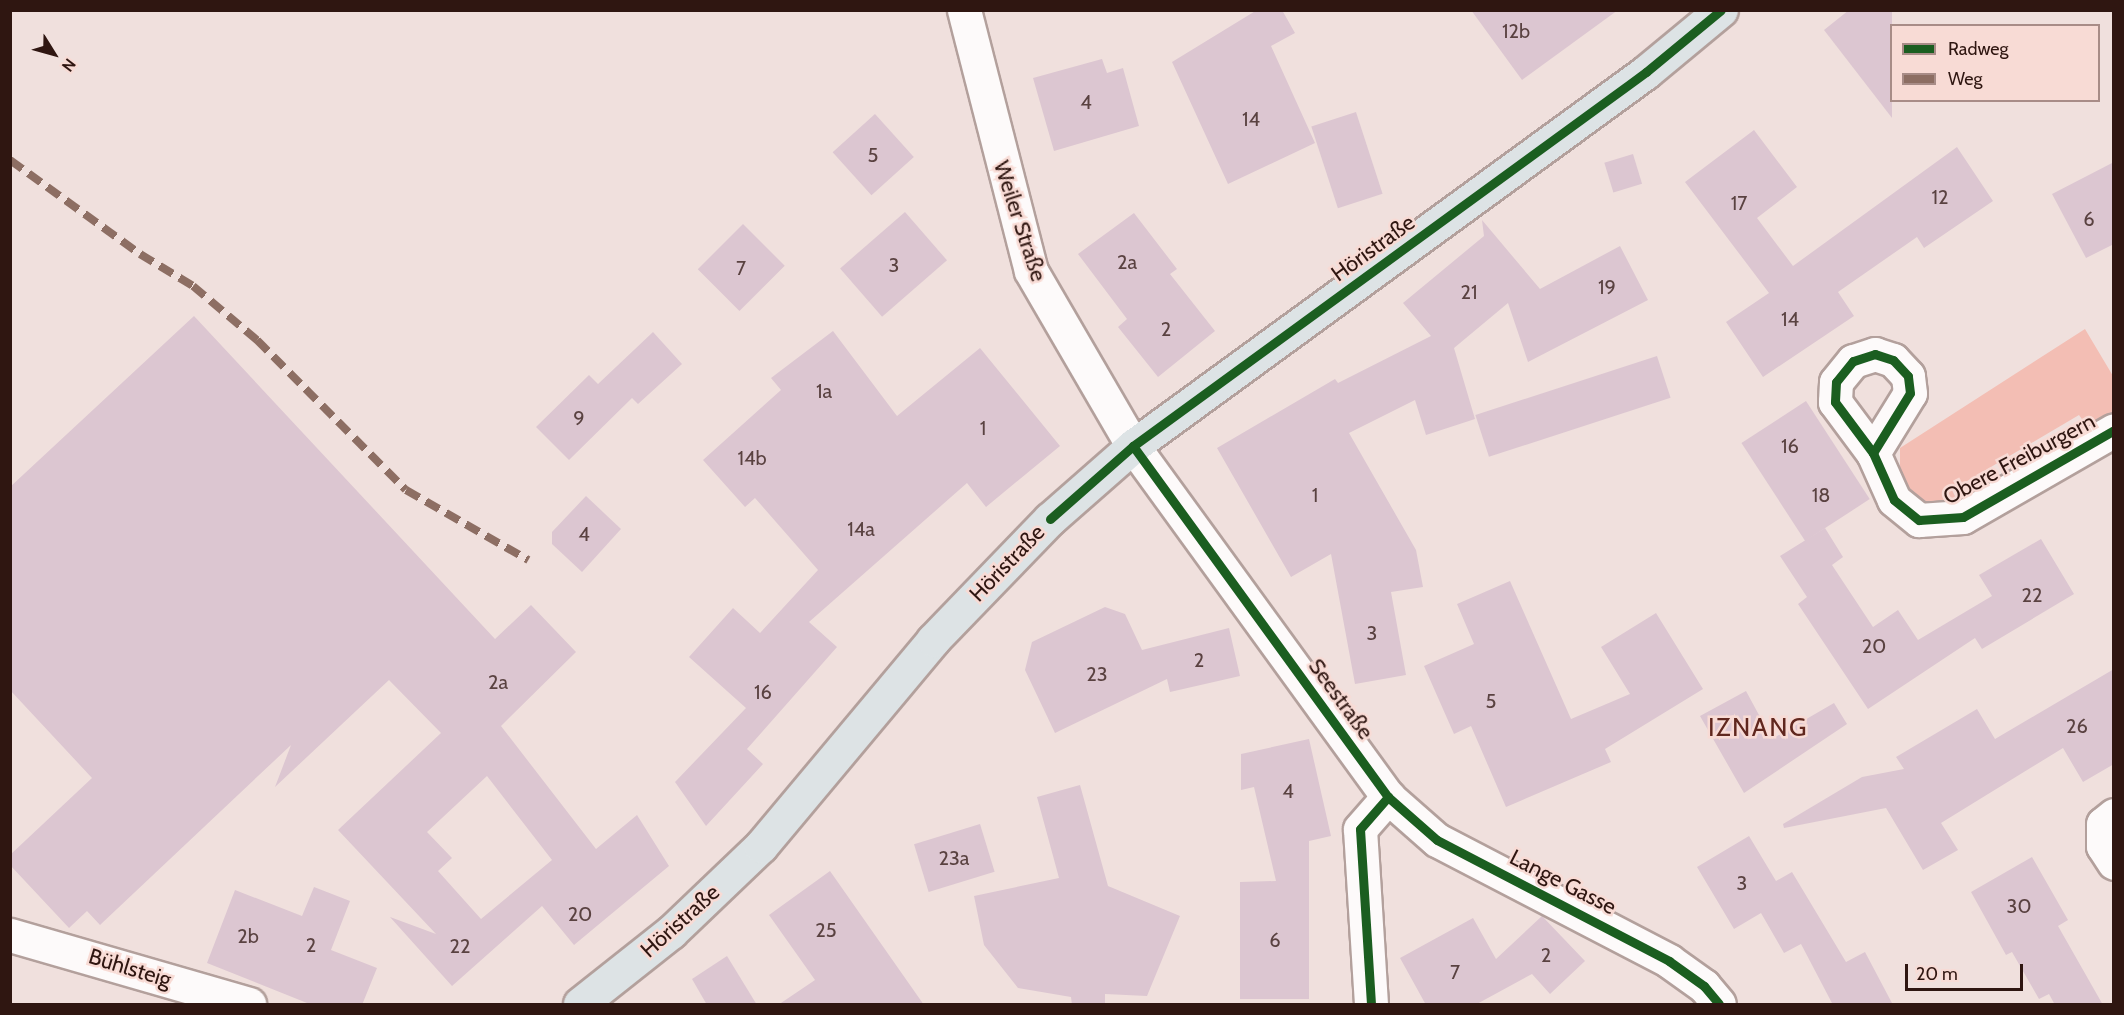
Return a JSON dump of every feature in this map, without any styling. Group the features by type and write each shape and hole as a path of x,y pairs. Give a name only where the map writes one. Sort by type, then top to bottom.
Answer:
{"main road":[{"name":"Höristraße","path":"580,1005 671,933 760,846 933,640 1050,519 1133,446 1647,72 1721,10"}],"street":[{"name":"Weiler Straße","path":"964,10 1031,272 1133,446"},
{"name":"Obere Freiburgern","path":"1873,453 1894,500 1919,520 1938,523 1963,516 2114,430"},
{"name":"Seestraße","path":"1133,446 1388,797"},
{"path":"1371,1005 1360,829 1388,797"},
{"name":"Lange Gasse","path":"1388,797 1437,840 1669,961 1704,986 1719,1005"},
{"path":"2114,815 2103,824 2103,835 2114,863"},
{"name":"Bühlsteig","path":"10,935 249,1005"}],"shaded area":[{"path":"2085,329 2113,376 2113,414 2089,429 2079,415 1952,490 1960,506 1929,505 1910,491 1900,476 1900,448"}],"building":[{"path":"1257,10 1282,10 1295,33 1271,46 1315,143 1228,184 1172,62"},
{"path":"1471,10 1618,10 1522,80"},
{"path":"1849,10 1892,10 1890,102 1892,102 1892,118 1824,30"},
{"path":"1102,59 1107,73 1123,68 1139,126 1054,151 1033,78"},
{"path":"1356,112 1383,194 1338,208 1311,127"},
{"path":"875,114 914,157 871,195 833,152"},
{"path":"1754,130 1797,187 1757,218 1793,266 1957,147 1993,201 1924,248 1917,237 1838,292 1854,316 1763,377 1726,322 1769,293 1685,182"},
{"path":"1633,154 1642,184 1613,192 1604,163"},
{"path":"2114,162 2114,244 2086,258 2052,194"},
{"path":"905,212 947,260 882,317 840,268"},
{"path":"1134,213 1177,269 1170,274 1215,331 1158,377 1118,327 1127,319 1078,254"},
{"path":"1482,220 1540,289 1620,246 1648,300 1528,362 1508,303 1454,348 1475,419 1426,435 1415,400 1349,433 1416,550 1423,587 1391,592 1406,675 1355,684 1331,554 1291,577 1217,448 1335,379 1338,383 1431,336 1403,303 1484,236"},
{"path":"743,224 785,266 739,311 698,269"},
{"path":"194,316 495,639 531,605 576,652 501,726 596,849 637,815 669,866 574,945 542,906 452,986 390,917 436,934 338,830 441,733 389,680 275,787 291,745 100,925 87,911 69,928 10,865 10,855 92,778 10,690 10,487","holes":["487,776 552,860 481,919 438,871 452,858 427,832"]},
{"path":"833,331 897,416 980,348 1060,446 986,507 967,483 809,622 837,647 747,749 763,764 706,826 675,782 746,708 689,657 733,608 760,633 818,570 755,498 745,507 703,460 781,390 771,378"},
{"path":"653,332 682,364 638,404 632,398 569,460 536,427 589,375 598,384"},
{"path":"1657,356 1671,398 1489,457 1475,415"},
{"path":"1806,401 1870,499 1805,541 1741,443"},
{"path":"586,496 621,529 582,572 552,544 552,532"},
{"path":"1825,528 1843,557 1832,565 1873,627 1898,610 1918,640 1992,596 1979,575 2041,539 2074,594 1982,649 1975,638 1868,709 1798,604 1807,597 1780,556"},
{"path":"1510,581 1571,719 1630,694 1601,647 1656,613 1703,689 1605,749 1611,762 1506,807 1471,726 1454,734 1424,666 1474,644 1457,604"},
{"path":"1105,607 1125,614 1142,650 1229,628 1240,676 1170,692 1167,679 1055,733 1025,670 1032,642"},
{"path":"2114,669 2114,764 2083,782 2063,748 1941,823 1958,850 1923,870 1886,808 1784,828 1783,824 1862,777 1904,769 1896,757 1977,709 1995,739"},
{"path":"1746,691 1772,739 1834,703 1847,724 1744,793 1700,716"},
{"path":"1309,739 1331,836 1309,841 1309,999 1240,999 1240,882 1276,881 1254,787 1241,790 1241,754"},
{"path":"1080,785 1108,886 1180,916 1147,996 1105,994 1105,1005 1072,1005 1071,997 1018,988 984,945 974,896 1059,878 1037,797"},
{"path":"980,824 995,872 929,892 914,844"},
{"path":"1749,836 1776,881 1792,872 1846,962 1865,952 1893,1005 1833,1005 1801,944 1784,953 1761,913 1734,929 1697,867"},
{"path":"2032,857 2068,920 2058,926 2103,1005 2055,1005 2049,994 2039,999 2012,952 2006,955 1971,892"},
{"path":"830,871 924,1005 778,1005 815,980 769,915"},
{"path":"314,887 350,901 331,950 377,968 362,1005 312,1005 207,963 235,890 302,916"},
{"path":"1542,916 1585,961 1550,994 1532,974 1475,1005 1426,1005 1400,958 1473,918 1496,959"},
{"path":"727,956 757,1005 707,1005 692,979"}],"marked path":[{"path":"10,160 140,254 193,286 257,340 406,490 528,560"}],"cycle path":[{"path":"1050,519 1133,446 1646,72 1721,10"},
{"path":"1873,453 1910,393 1908,376 1893,360 1875,354 1853,361 1836,382 1835,402 1873,453 1894,500 1919,520 1963,517 2114,430"},
{"path":"1133,446 1388,797 1437,840 1669,961 1704,986 1719,1004"},
{"path":"1371,1004 1360,829 1388,797"}],"district":[{"name":"IZNANG","path":"1758,728"}]}
